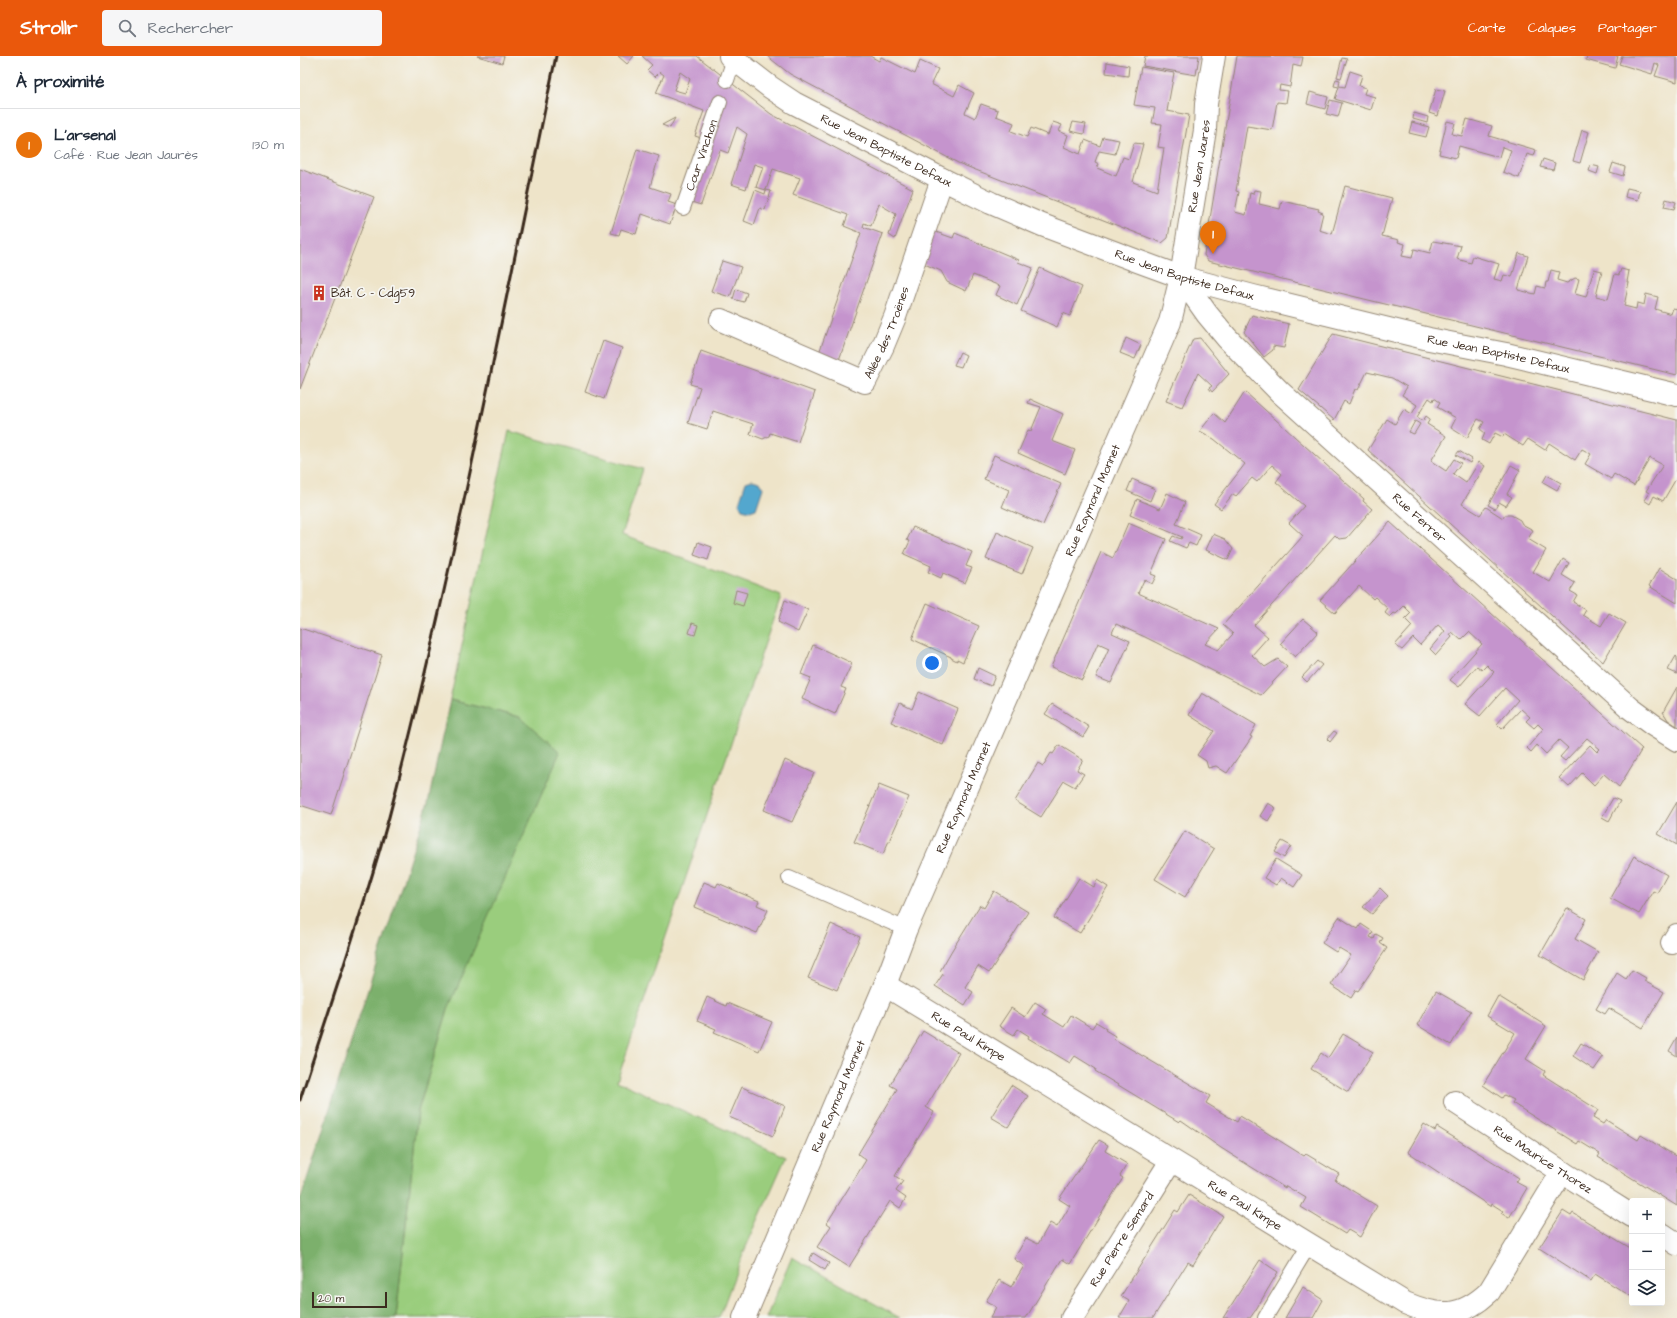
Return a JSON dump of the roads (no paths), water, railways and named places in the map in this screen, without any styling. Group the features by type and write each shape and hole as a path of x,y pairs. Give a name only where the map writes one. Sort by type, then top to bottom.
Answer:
{"street":[{"name":"Rue Jean Jaurès","path":"1181,277 1205,130 1206,104 1214,56"},
{"name":"Rue Jean Baptiste Defaux","path":"732,58 794,103 942,179 1042,225 1181,277 1429,339 1506,354 1677,394"},
{"name":"Allée des Troënes","path":"721,320 865,382 883,346 895,317 942,179"},
{"name":"Rue Ferrer","path":"1181,277 1207,314 1227,338 1280,392 1630,708 1677,740"},
{"name":"Rue Raymond Monnet","path":"744,1318 885,985 906,929 1167,329 1175,305 1181,277"},
{"name":"Rue Paul Kimpe","path":"885,985 1413,1308 1430,1315 1444,1317 1460,1314 1475,1306 1489,1292 1562,1172"},
{"name":"Rue Maurice Thorez","path":"1455,1102 1629,1214"},
{"name":"Rue Pierre Semard","path":"1072,1318 1171,1161"},
{"path":"1665,1236 1677,1244"}],"lane":[{"path":"727,80 732,58"},
{"name":"Cour Vinchon","path":"683,208 720,102"},
{"path":"789,878 906,929"},
{"path":"1265,1318 1309,1245"}],"water":[{"path":"752,480 760,482 763,488 756,509 750,511 742,509 739,503 746,482"}],"railway":[{"path":"300,1100 368,888 389,817 413,723 457,533 556,56"}],"place":[{"name":"L'arsenal","path":"1213,254"},
{"name":"Bât. C - Cdg59","path":"319,293"}]}
